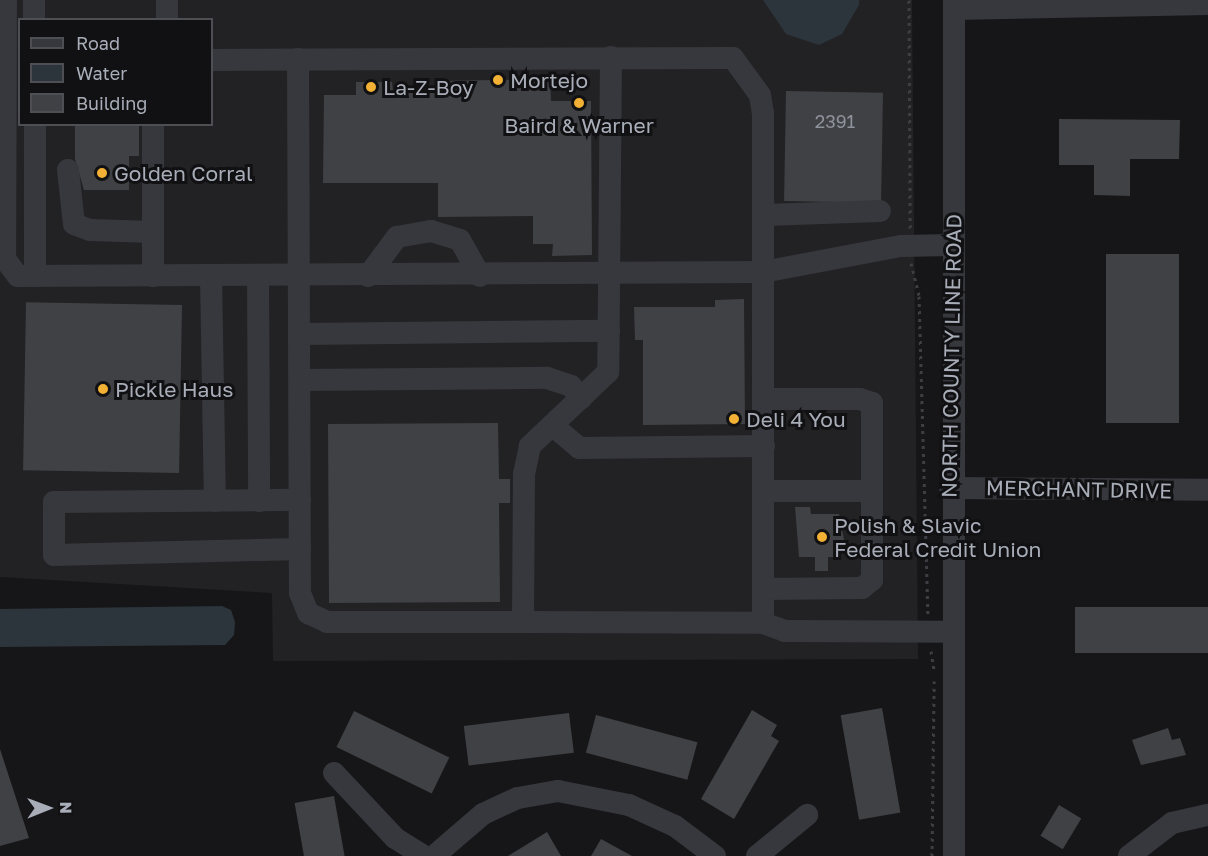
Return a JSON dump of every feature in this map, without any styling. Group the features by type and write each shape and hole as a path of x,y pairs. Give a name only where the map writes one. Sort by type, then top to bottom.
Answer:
{"street":[{"path":"6,0 3,58 4,259 14,274 35,276 610,277 763,272 910,245 952,245"},
{"path":"34,0 34,18"},
{"path":"167,0 167,18"},
{"path":"954,4 1208,4"},
{"name":"NORTH COUNTY LINE ROAD","path":"954,4 950,488 940,632 954,856"},
{"path":"523,622 524,474 530,446 608,372 611,57"},
{"path":"213,60 727,57 747,71 763,113 765,399 762,623"},
{"path":"298,59 300,593 308,613 327,622 762,623 785,631 940,632"},
{"path":"35,126 35,276"},
{"path":"153,126 153,276"},
{"path":"68,170 74,224 90,230 153,232"},
{"path":"765,215 880,211"},
{"path":"368,276 397,237 431,231 460,240 480,276"},
{"path":"258,275 259,501"},
{"path":"211,276 215,501"},
{"path":"300,334 609,330"},
{"path":"300,380 548,378 571,386 581,398"},
{"path":"763,589 868,585 872,491 872,403 860,399 765,399"},
{"path":"552,425 579,448 764,446"},
{"name":"MERCHANT DRIVE","path":"950,488 1208,490"},
{"path":"764,491 872,491"},
{"path":"300,500 54,502 54,555 300,549"},
{"path":"334,773 395,838 424,856"},
{"path":"434,856 483,814 518,798 558,791 629,805 675,826 715,856"},
{"path":"756,856 807,815"},
{"path":"1130,856 1172,823 1208,815"}],"path":[{"path":"909,0 911,276 920,296 940,632 934,675 932,856"}],"shaded area":[{"path":"0,0 912,0 918,659 273,661 272,593 0,577"}],"water":[{"path":"763,0 859,0 859,5 842,34 819,45 786,34"},
{"path":"222,606 231,610 235,622 234,635 225,645 0,647 0,609"}],"building":[{"path":"550,79 551,101 591,101 592,255 552,256 553,244 533,244 533,216 438,217 438,183 323,183 324,95 356,95 356,82 392,82 393,93 437,93 437,81"},
{"path":"786,91 883,93 881,203 784,201"},
{"path":"1059,119 1180,120 1179,159 1130,159 1130,196 1094,195 1094,165 1059,165"},
{"name":"Golden Corral","path":"75,126 139,126 139,156 129,156 129,190 84,190 75,159"},
{"path":"1106,254 1179,254 1179,423 1106,423"},
{"path":"744,299 745,424 643,425 643,340 635,340 634,307 715,307 715,300"},
{"name":"Pickle Haus","path":"26,302 182,305 179,473 23,470"},
{"path":"498,423 499,479 510,479 510,503 499,503 500,602 329,603 328,424"},
{"name":"Polish & Slavic Federal Credit Union","path":"795,507 810,507 811,514 839,514 845,545 837,545 838,557 828,557 828,571 815,571 815,557 799,557"},
{"path":"1075,607 1208,607 1208,653 1075,653"},
{"path":"882,708 900,812 859,820 841,715"},
{"path":"752,710 777,725 771,736 779,741 734,819 701,799"},
{"path":"354,711 449,757 432,793 336,747"},
{"path":"569,713 574,753 469,766 464,726"},
{"path":"596,715 697,742 687,780 586,753"},
{"path":"1168,728 1172,740 1180,738 1186,755 1141,765 1132,740"},
{"path":"0,749 29,838 0,846"},
{"path":"334,796 345,856 304,856 295,803"},
{"path":"1059,805 1081,818 1063,849 1040,836"},
{"path":"547,832 561,856 508,856"},
{"path":"601,839 632,856 591,856"}],"place":[{"name":"Mortejo","path":"498,80"},
{"name":"La-Z-Boy","path":"371,87"},
{"name":"Baird & Warner","path":"579,103"},
{"name":"Golden Corral","path":"102,173"},
{"name":"Pickle Haus","path":"103,389"},
{"name":"Deli 4 You","path":"734,419"},
{"name":"Polish & Slavic Federal Credit Union","path":"822,537"}]}
